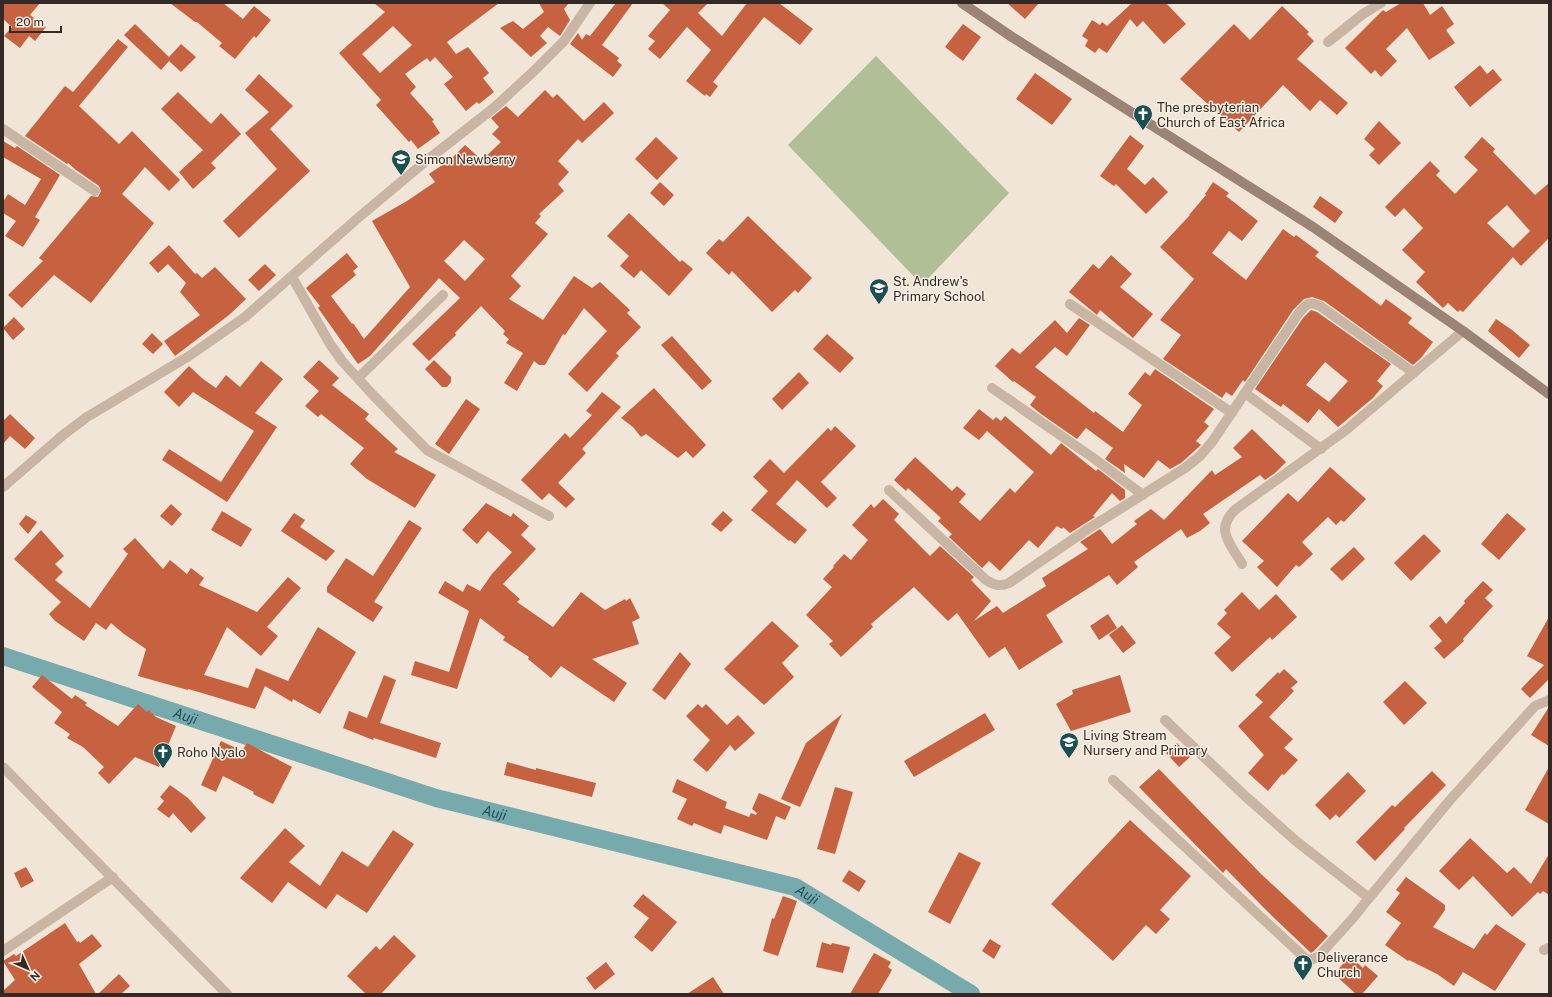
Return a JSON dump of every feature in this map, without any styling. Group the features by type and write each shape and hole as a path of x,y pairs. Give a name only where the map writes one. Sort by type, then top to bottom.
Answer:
{"street":[{"path":"3,487 87,417 189,356 245,317 358,218 426,161 495,107 564,41 590,3"},
{"path":"962,3 1018,41 1313,227 1463,331 1549,394"},
{"path":"1328,42 1363,14 1381,3"},
{"path":"3,130 95,191"},
{"path":"292,277 330,344 342,361 427,450 549,516"},
{"path":"358,378 443,295"},
{"path":"888,490 986,580 999,586 1009,584 1088,529 1185,468 1200,456 1212,442 1298,314 1307,304 1314,303 1414,373"},
{"path":"1070,304 1232,413"},
{"path":"1242,564 1225,536 1225,524 1228,516 1346,430 1463,331"},
{"path":"992,388 1092,456 1143,495"},
{"path":"1245,393 1321,449"},
{"path":"1113,780 1305,958 1310,960 1318,957 1353,918 1450,800 1535,706 1549,700"},
{"path":"1165,720 1244,795 1296,841 1369,898"},
{"path":"3,767 227,994"},
{"path":"3,951 113,877"}],"green space":[{"path":"876,56 1009,193 922,285 788,145"}],"building":[{"path":"3,3 40,3 30,15 46,27 35,41 29,36 20,48 4,36 12,27 3,19"},
{"path":"170,3 223,3 243,19 254,6 271,20 256,38 254,36 235,59 219,46 222,43 197,22"},
{"path":"374,3 499,3 447,42 456,54 468,47 489,73 483,78 494,92 479,104 477,102 466,111 444,84 453,77 435,57 430,62 427,58 405,74 416,87 410,93 434,120 432,121 440,133 418,149 411,140 409,142 376,105 381,100 339,53 385,12","holes":["393,26 412,45 380,73 362,54"]},
{"path":"539,3 569,3 564,9 570,20 560,36 548,27 540,36 547,43 531,57 500,28 513,21 523,29 544,12"},
{"path":"616,3 633,3 602,45 619,58 617,61 622,65 613,77 570,44 578,33 582,40 586,34 590,36"},
{"path":"662,3 708,3 698,13 722,36 747,3 779,3 813,29 800,45 764,17 713,82 718,86 710,97 706,94 705,96 686,81 711,50 687,27 660,59 648,49 655,41 648,36 670,10"},
{"path":"1007,3 1039,3 1025,19"},
{"path":"1132,3 1166,3 1186,24 1164,44 1143,21 1137,27 1130,19 1107,53 1099,48 1095,53 1085,46 1088,40 1082,36 1092,20 1100,25 1102,22 1107,26"},
{"path":"1401,3 1423,3 1430,15 1442,6 1454,24 1446,30 1455,43 1429,60 1407,28 1386,49 1397,61 1381,77 1375,70 1371,74 1345,48 1383,10 1386,12"},
{"path":"1282,6 1309,32 1307,34 1314,41 1297,59 1348,103 1337,115 1320,100 1310,111 1283,85 1239,132 1180,79 1234,24 1250,40"},
{"path":"135,24 169,57 181,44 196,57 181,72 169,61 161,70 124,35"},
{"path":"963,24 981,37 963,61 945,47"},
{"path":"118,39 128,47 79,106 119,144 132,131 180,180 169,191 145,167 122,194 154,223 91,303 54,275 22,308 8,295 43,261 39,258 91,196 98,197 101,191 99,186 68,163 67,164 25,136 65,86 73,92"},
{"path":"1480,65 1487,74 1493,69 1502,80 1470,107 1454,87"},
{"path":"1035,73 1072,99 1052,125 1016,99"},
{"path":"259,74 293,106 270,129 310,171 239,238 223,221 277,169 245,133 269,112 245,90"},
{"path":"545,90 553,98 557,94 584,121 604,102 614,113 582,143 578,139 558,161 569,172 558,184 564,191 539,214 541,216 535,223 548,234 511,276 521,286 509,299 543,320 574,276 592,288 600,282 630,310 627,313 641,327 616,353 619,356 587,392 568,374 607,331 584,308 565,335 563,334 545,365 539,365 534,361 517,391 504,383 523,353 506,343 509,339 503,334 505,331 481,306 455,333 456,335 429,361 412,344 460,298 439,278 370,356 358,364 318,308 320,306 306,288 347,253 358,267 353,271 356,275 331,296 364,339 410,287 372,221 407,201 435,182 429,174 451,159 465,145 482,160 501,142 492,134 499,127 491,118 506,106 518,117","holes":["464,240 485,259 465,281 444,261"]},
{"path":"178,92 211,124 221,113 241,134 211,163 216,168 193,189 179,172 203,150 161,109"},
{"path":"1379,121 1401,143 1379,165 1369,155 1375,149 1364,139"},
{"path":"1130,135 1144,146 1127,169 1145,185 1153,177 1168,192 1146,214 1116,184 1114,186 1100,176"},
{"path":"656,137 678,158 657,180 635,159"},
{"path":"1482,137 1495,149 1493,152 1535,195 1549,183 1549,238 1521,266 1513,257 1463,312 1460,310 1458,312 1448,303 1443,308 1416,282 1425,272 1402,250 1423,228 1404,208 1395,217 1385,207 1430,161 1440,171 1436,175 1455,194 1478,170 1464,157","holes":["1507,205 1530,231 1513,248 1487,223"]},
{"path":"3,141 15,148 17,146 60,175 35,217 40,220 23,247 5,236 16,221 3,213 3,202 8,194 25,205 41,179 3,157"},
{"path":"660,182 674,195 664,206 650,193"},
{"path":"1213,182 1229,193 1226,196 1258,221 1242,241 1229,231 1212,253 1246,280 1283,229 1294,237 1296,235 1319,252 1315,256 1381,306 1386,299 1412,318 1408,323 1433,342 1421,358 1413,365 1324,301 1312,297 1304,299 1293,310 1245,382 1243,380 1232,396 1226,392 1222,398 1163,359 1181,335 1160,320 1194,279 1160,247 1190,215 1206,195 1205,194"},
{"path":"1320,196 1343,212 1335,223 1313,207"},
{"path":"629,213 680,262 682,260 693,269 669,296 641,270 634,278 620,266 629,256 607,236"},
{"path":"748,216 812,278 798,293 795,290 772,312 732,271 729,275 706,253 719,239 723,242"},
{"path":"169,245 195,274 197,273 202,278 215,267 246,299 229,315 175,356 164,341 200,315 180,292 186,283 168,264 158,273 149,263"},
{"path":"1111,255 1132,274 1120,287 1153,314 1133,338 1100,310 1097,315 1069,292 1093,264 1099,269"},
{"path":"265,264 276,275 259,291 248,280"},
{"path":"1311,310 1317,312 1391,364 1377,381 1383,386 1373,398 1338,427 1319,409 1308,423 1283,404 1281,407 1255,389 1303,318","holes":["1325,362 1348,381 1329,402 1306,385"]},
{"path":"14,317 25,329 13,340 3,328"},
{"path":"1079,318 1090,325 1067,356 1055,347 1035,367 1094,413 1095,411 1123,432 1142,405 1128,394 1145,372 1150,376 1155,369 1214,409 1204,422 1209,426 1196,441 1201,445 1181,463 1170,469 1158,460 1144,478 1124,464 1125,473 1105,459 1113,448 1086,428 1077,439 1041,414 1030,405 1036,397 1014,381 1013,382 995,366 1012,348 1020,354 1055,320 1067,333"},
{"path":"1496,319 1530,345 1519,358 1488,331"},
{"path":"152,333 163,344 153,354 142,344"},
{"path":"827,334 854,358 840,373 813,349"},
{"path":"672,336 712,381 702,390 661,345"},
{"path":"319,360 339,378 332,385 369,414 365,419 398,449 394,452 436,475 415,508 367,479 350,464 364,448 321,414 318,417 305,406 319,391 303,377"},
{"path":"434,360 451,377 451,382 447,387 442,387 425,369"},
{"path":"261,361 283,379 255,413 277,427 227,502 162,460 169,449 221,482 254,431 193,392 179,407 164,392 189,366 203,379 216,388 226,375 240,387"},
{"path":"799,372 809,383 782,410 772,399"},
{"path":"654,388 706,445 693,458 686,451 678,458 646,434 641,437 633,427 621,418"},
{"path":"602,392 621,407 582,449 586,453 558,483 575,499 566,508 549,493 542,500 521,480 565,433 570,438 592,415 586,411"},
{"path":"466,399 480,409 449,454 435,444"},
{"path":"979,409 993,420 996,417 1001,421 1005,416 1051,455 1061,443 1096,471 1098,469 1125,490 1125,498 1120,501 1112,493 1093,516 1095,517 1070,533 1063,527 1062,529 1057,526 1038,548 1029,540 1000,571 989,561 982,568 949,537 952,534 938,521 941,518 908,488 906,491 894,480 915,457 952,491 957,486 966,494 959,502 980,521 1010,488 1015,493 1034,472 987,431 979,440 963,428"},
{"path":"10,414 35,438 25,449 10,436 3,444 3,421"},
{"path":"835,426 856,446 821,482 837,498 827,508 797,480 776,504 807,530 795,544 790,540 789,541 751,510 768,491 753,477 770,459 784,473 828,428 831,431"},
{"path":"1252,429 1286,462 1265,480 1260,475 1203,514 1210,523 1200,531 1187,538 1181,529 1134,562 1138,567 1117,585 1109,575 1046,615 1063,642 1019,670 1005,647 989,658 957,613 948,621 914,587 871,624 873,627 841,657 829,644 833,641 806,615 832,587 823,579 834,567 833,566 844,554 851,560 868,540 852,525 871,504 874,508 883,499 899,514 894,520 930,556 940,546 974,577 971,580 991,601 974,621 997,606 1003,613 1046,586 1042,578 1088,549 1080,542 1100,529 1112,544 1137,524 1134,521 1151,509 1164,520 1212,470 1215,475 1242,457 1233,448"},
{"path":"1330,467 1366,499 1344,522 1341,520 1336,525 1328,517 1302,542 1313,554 1299,567 1296,565 1277,587 1257,567 1264,561 1242,541 1288,493 1298,502"},
{"path":"486,503 511,517 513,513 529,526 521,535 536,549 503,584 520,599 517,602 553,627 581,592 605,610 625,599 626,601 630,598 640,618 632,622 639,644 592,659 627,683 614,702 561,666 551,678 528,659 529,657 503,640 505,637 480,618 457,689 411,675 415,661 449,672 469,611 438,593 445,581 463,592 467,584 480,591 492,574 512,552 488,531 477,544 462,530"},
{"path":"171,504 182,514 172,526 160,516"},
{"path":"222,511 252,529 241,547 211,530"},
{"path":"723,511 733,520 721,532 711,524"},
{"path":"294,513 305,520 300,527 335,551 326,561 281,531"},
{"path":"1507,513 1526,529 1499,560 1481,544"},
{"path":"26,515 37,522 28,534 19,524"},
{"path":"409,520 422,528 374,602 383,607 373,622 327,592 327,587 346,558 373,576"},
{"path":"41,530 64,556 55,564 63,572 55,580 90,608 128,554 123,549 135,538 163,569 170,560 187,574 191,568 204,578 199,585 257,612 288,577 301,588 267,627 278,636 261,656 227,627 204,675 248,688 256,668 288,681 318,627 356,652 320,714 293,699 292,702 265,686 255,709 138,676 146,649 111,623 106,630 96,623 84,641 55,621 49,614 61,602 14,559"},
{"path":"1424,534 1441,551 1411,581 1394,563"},
{"path":"1354,547 1365,559 1342,581 1330,569"},
{"path":"1483,581 1493,590 1485,598 1493,606 1463,639 1464,641 1444,659 1434,648 1442,641 1429,626 1440,616 1446,624 1465,603 1464,601"},
{"path":"1242,592 1259,610 1276,594 1297,617 1272,640 1270,637 1232,672 1214,653 1231,637 1217,624 1227,613 1224,610"},
{"path":"1108,614 1117,628 1099,640 1090,626"},
{"path":"1549,617 1549,679 1530,698 1521,689 1544,665 1527,656"},
{"path":"772,621 799,646 782,663 794,677 764,705 724,669"},
{"path":"1122,625 1136,643 1123,653 1109,635"},
{"path":"680,652 691,664 665,700 652,690"},
{"path":"1284,669 1298,682 1291,688 1294,691 1269,717 1293,739 1284,748 1298,760 1284,775 1282,774 1268,791 1248,773 1264,755 1238,726 1263,702 1255,695 1278,672 1279,674"},
{"path":"42,675 72,699 75,695 87,703 85,705 118,726 138,704 147,712 149,710 156,717 176,726 159,767 135,757 109,784 98,773 104,767 83,747 67,738 70,734 54,723 62,712 32,687"},
{"path":"384,675 396,680 380,723 441,743 436,758 374,738 373,740 343,728 349,711 367,718"},
{"path":"1120,675 1131,712 1071,731 1056,704 1073,694 1072,690"},
{"path":"1405,681 1427,703 1404,725 1383,702"},
{"path":"698,704 702,708 706,704 727,725 738,715 755,733 735,751 730,745 707,772 693,760 710,740 686,716"},
{"path":"1549,707 1549,746 1531,735"},
{"path":"985,713 995,730 914,777 904,761"},
{"path":"842,714 800,807 781,799 806,743"},
{"path":"221,741 242,751 247,743 292,767 273,804 223,776 216,792 201,785"},
{"path":"1177,743 1190,757 1179,767 1166,753"},
{"path":"507,762 596,783 592,797 504,775"},
{"path":"1549,767 1549,824 1525,810"},
{"path":"1159,769 1261,874 1328,936 1314,951 1311,953 1226,869 1223,873 1139,787"},
{"path":"1432,771 1446,785 1404,828 1405,829 1375,861 1356,842 1392,805 1395,807"},
{"path":"1348,772 1366,791 1339,818 1336,814 1330,820 1315,805"},
{"path":"677,779 727,802 725,808 749,817 751,813 756,815 757,813 752,809 759,793 791,807 785,820 776,816 767,840 724,825 721,834 694,823 692,826 677,819 687,799 672,792"},
{"path":"170,785 188,798 206,818 191,833 173,813 169,818 157,809 164,801 160,797"},
{"path":"835,787 853,792 835,854 817,849"},
{"path":"1130,820 1191,876 1160,910 1170,919 1156,934 1146,925 1113,961 1051,904"},
{"path":"285,828 305,846 289,862 320,886 342,851 368,867 393,830 414,844 367,913 337,894 326,909 288,882 272,903 240,878"},
{"path":"1470,838 1507,873 1514,867 1531,884 1549,854 1549,895 1543,891 1540,894 1538,892 1512,917 1473,876 1459,890 1439,871"},
{"path":"959,852 981,863 950,924 928,912"},
{"path":"26,867 34,881 21,888 14,873"},
{"path":"849,870 866,881 859,892 842,881"},
{"path":"1406,877 1445,905 1445,910 1433,927 1474,949 1485,933 1487,935 1496,924 1526,944 1495,991 1463,972 1454,986 1437,974 1409,960 1408,961 1385,945 1401,923 1386,912 1400,893 1396,890"},
{"path":"643,894 677,922 652,952 634,937 649,918 633,906"},
{"path":"783,896 797,901 778,956 763,951 772,918 774,919"},
{"path":"65,923 77,942 79,941 80,943 92,934 102,946 79,964 96,994 3,994 3,991 15,980 3,961 14,954 16,956"},
{"path":"394,935 416,956 381,994 366,994 347,976 376,946 380,950"},
{"path":"990,939 1001,946 994,959 982,951"},
{"path":"822,942 831,945 832,943 850,947 843,973 816,967"},
{"path":"874,953 891,962 888,967 892,970 878,994 850,994"},
{"path":"1350,956 1363,968 1365,965 1378,976 1362,994 1356,994 1334,974"},
{"path":"606,962 615,974 595,990 586,978"},
{"path":"119,974 130,986 121,994 98,994"},
{"path":"713,977 724,994 687,994"}],"waterway":[{"name":"Auji","path":"3,656 436,798 795,887 971,994"}],"place":[{"name":"The presbyterian Church of East Africa","path":"1143,131"},
{"name":"Simon Newberry","path":"401,176"},
{"name":"St. Andrew's Primary School","path":"879,305"},
{"name":"Living Stream Nursery and Primary","path":"1069,759"},
{"name":"Roho Nyalo","path":"163,769"},
{"name":"Deliverance Church","path":"1303,981"}]}
